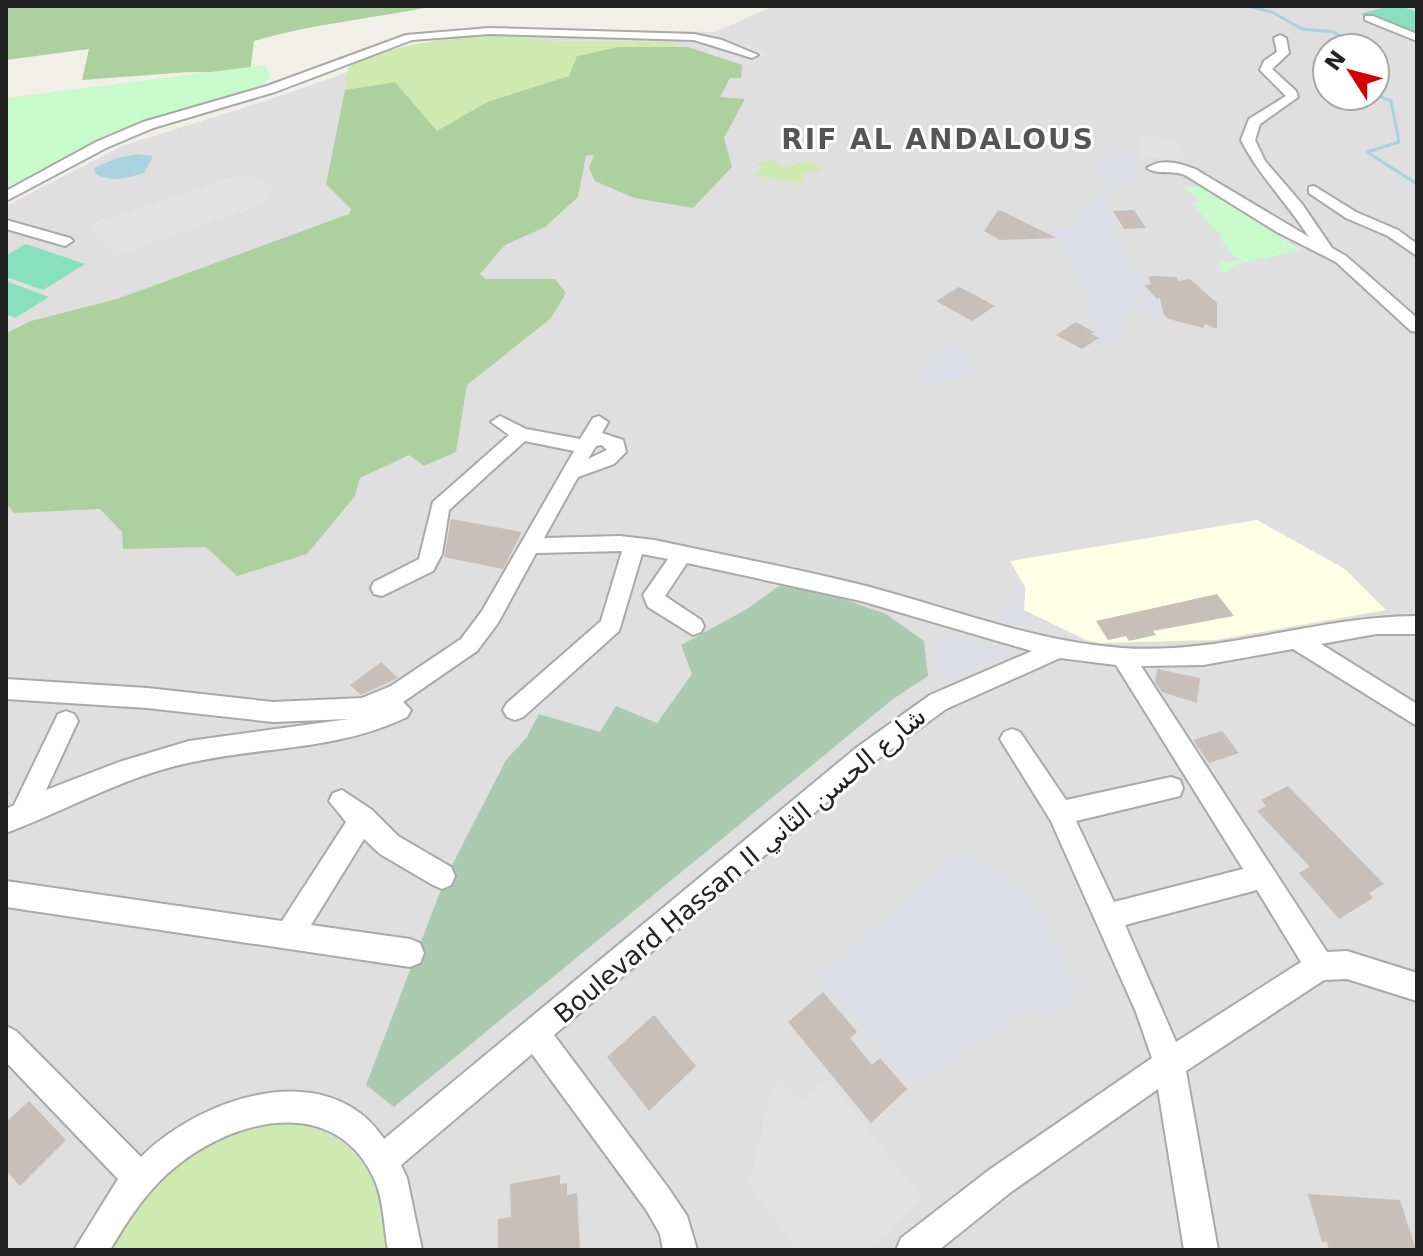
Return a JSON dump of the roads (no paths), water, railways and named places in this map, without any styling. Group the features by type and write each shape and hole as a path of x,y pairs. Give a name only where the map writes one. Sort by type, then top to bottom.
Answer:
{"street":[{"path":"1369,18 1417,38"},
{"path":"6,197 139,128 271,89 410,37 489,31 694,37 752,55"},
{"path":"1280,38 1283,53 1268,64 1266,70 1292,97 1254,122 1248,140 1259,162 1297,207 1326,251"},
{"path":"1154,168 1174,166 1190,172 1282,229 1326,251 1359,274 1417,327"},
{"path":"1314,190 1351,215 1393,233 1417,251"},
{"path":"6,224 65,241"},
{"path":"500,422 521,434 588,444 609,439 616,444 617,452 607,459 573,472"},
{"path":"14,817 80,788 189,752 323,733 368,723 394,713 455,667 490,617 599,422"},
{"path":"382,588 426,565 432,554 440,507 521,434"},
{"path":"531,546 634,545 861,593 1058,649 1123,657 1203,656 1376,625 1417,625"},
{"path":"515,710 611,625 634,545"},
{"path":"681,555 654,595 656,601 693,626"},
{"path":"1297,640 1417,716"},
{"path":"6,689 147,698 273,712 345,711 383,702 469,645"},
{"name":"Boulevard Hassan II شارع الحسن الثاني","path":"384,1159 907,722 938,702 1058,649"},
{"path":"1123,657 1320,966"},
{"path":"14,817 66,721"},
{"path":"1012,739 1060,813 1149,1008 1170,1065 1201,1250"},
{"path":"1060,813 1171,788"},
{"path":"342,801 389,845 442,876"},
{"path":"289,935 363,818"},
{"path":"1107,917 1263,876"},
{"path":"6,894 410,953"},
{"path":"913,1250 1000,1181 1093,1114 1320,966 1347,965 1417,987"},
{"path":"535,1034 658,1200 675,1228 680,1250"},
{"path":"6,1041 139,1178"},
{"path":"91,1250 115,1207 139,1178 168,1151 199,1129 231,1114 263,1106 294,1105 323,1110 348,1122 367,1138 384,1159 403,1216 405,1250"}],"water":[{"path":"137,154 153,156 144,173 113,179 95,173 94,168"}],"waterway":[{"path":"1248,6 1272,12 1302,29 1334,32"},
{"path":"1391,101 1399,142 1367,152 1417,184"}],"district":[{"name":"RIF AL ANDALOUS","path":"938,139"}]}
